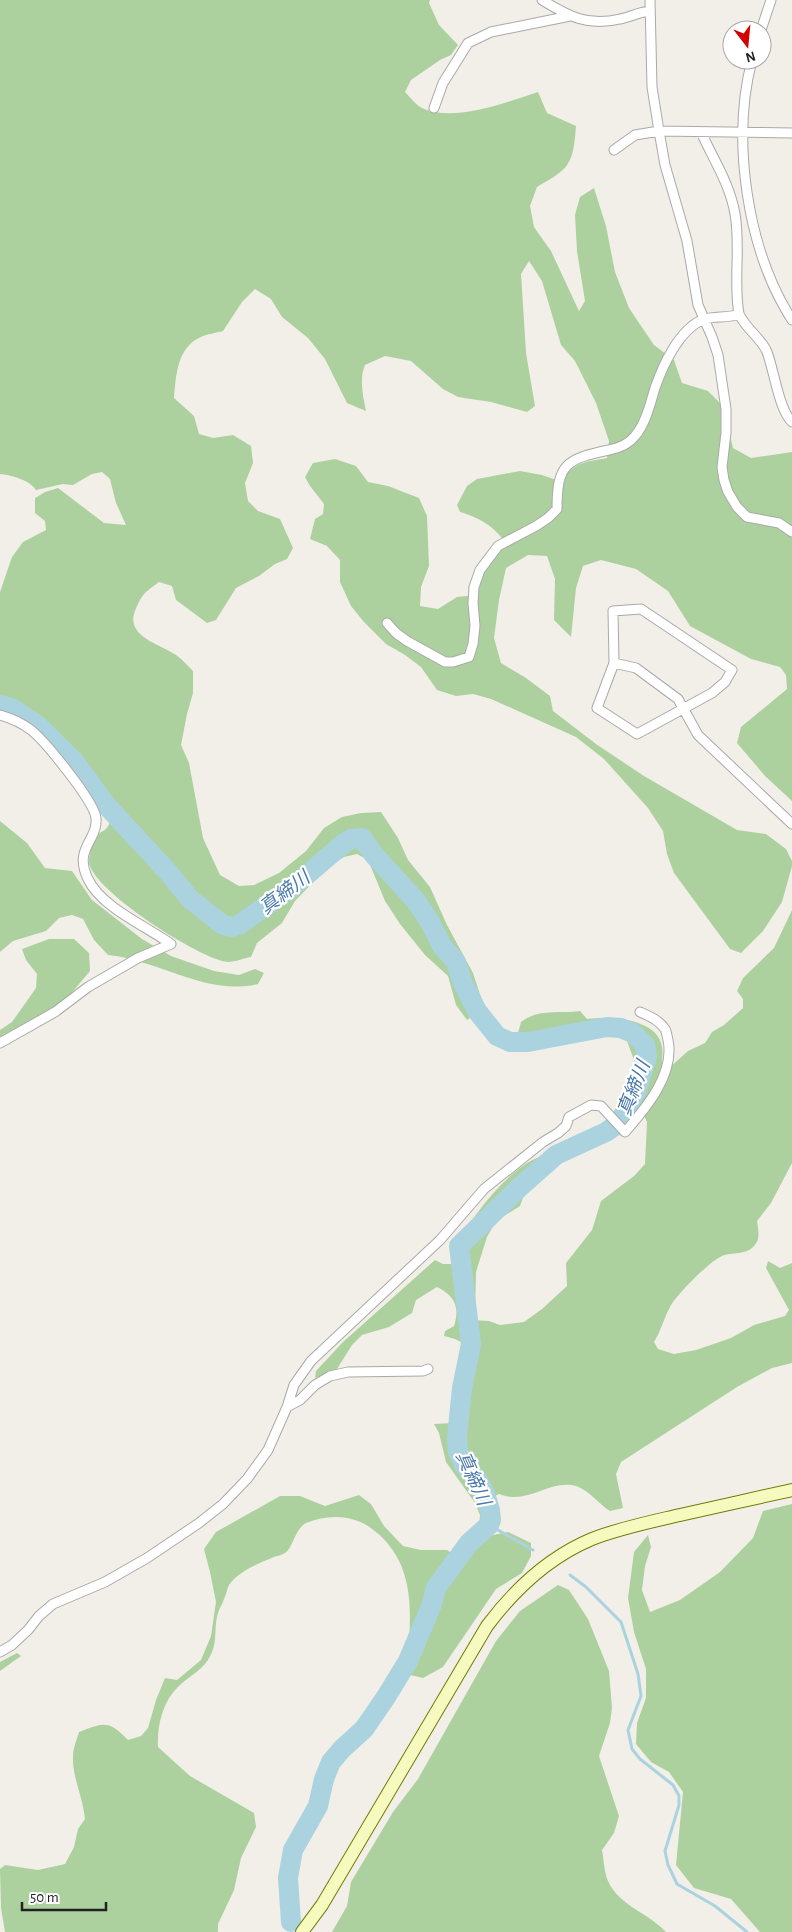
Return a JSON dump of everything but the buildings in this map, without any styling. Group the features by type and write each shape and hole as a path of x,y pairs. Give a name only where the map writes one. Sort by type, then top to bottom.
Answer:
{"street":[{"path":"542,0 570,16 593,23 606,22 650,11"},
{"path":"650,0 652,87 665,165 687,241 698,305 718,355 726,409 726,433 722,467 728,492 737,507 747,516 779,522 792,532"},
{"path":"764,20 771,0"},
{"path":"434,108 444,84 468,43 491,32 570,16"},
{"path":"750,70 742,132 745,182 755,231 766,268 784,308 792,320"},
{"path":"614,150 636,135 659,131 792,133"},
{"path":"702,132 730,191 735,214 738,255 736,296 740,314 744,324 766,350 784,409 792,422"},
{"path":"387,623 396,633 408,641 446,662 453,662 468,657 473,644 474,587 480,570 498,546 536,526 548,518 556,509 558,481 562,470 568,464 586,455 622,447 633,439 643,426 656,384 675,346 692,326 704,319 732,317 740,314"},
{"path":"641,609 732,670 725,682 712,693 683,707 637,734 597,708 614,663 613,611 641,609"},
{"path":"614,663 636,668 678,699 698,735 792,824"},
{"path":"0,715 20,723 31,730 42,741 90,804 96,818 95,826 84,852 82,863 88,880 98,894 114,907 171,944 138,958 104,977 55,1012 0,1043"},
{"path":"0,1652 12,1645 53,1604 105,1582 147,1558 199,1523 223,1504 247,1479 268,1450 287,1407 294,1384 311,1361 440,1240 484,1189 543,1142 558,1134 566,1126 569,1117 591,1105 601,1106 625,1132 644,1111 655,1092 666,1070 670,1051 665,1030 655,1019 640,1012"},
{"path":"287,1407 300,1400 315,1385 330,1376 348,1372 423,1371 428,1369"},
{"path":"302,1932 322,1905 487,1626 498,1610 524,1583 568,1552 590,1540 624,1528 792,1490"}],"green space":[{"path":"0,0 430,0 429,3 439,25 458,45 451,55 440,60 411,80 405,92 418,105 435,112 465,112 538,92 547,113 576,126 573,149 568,164 557,175 537,187 530,206 534,227 551,251 579,311 585,301 577,251 575,215 580,197 594,188 606,226 615,272 629,308 654,345 674,360 682,383 708,391 723,406 733,448 751,458 792,452 792,801 765,776 737,743 741,727 787,689 786,675 780,667 751,659 690,626 668,591 636,569 601,560 583,566 576,588 571,637 554,620 555,579 547,556 528,555 506,568 494,638 501,663 526,678 550,696 553,711 596,744 644,776 737,830 766,834 786,849 792,861 792,866 782,902 763,931 741,953 730,949 674,873 667,854 663,831 648,808 604,759 576,737 491,699 473,694 456,696 437,690 421,667 386,644 364,622 351,606 340,582 340,560 327,546 310,539 315,519 323,514 324,504 305,477 313,463 335,459 356,466 368,482 388,486 419,498 427,516 429,566 421,587 420,606 438,609 457,597 477,595 486,566 499,552 502,538 493,528 473,516 460,512 457,505 467,486 477,479 520,471 542,475 562,482 570,470 580,464 607,458 609,441 596,403 575,361 561,345 542,281 529,261 521,274 526,353 535,406 527,412 491,402 458,397 443,389 411,361 385,356 365,365 363,370 362,382 366,411 347,403 325,359 308,338 282,317 271,299 255,289 242,302 223,331 203,336 193,342 182,355 179,363 174,398 194,416 199,434 213,438 233,435 251,446 253,463 245,483 248,501 258,511 280,519 293,548 287,559 275,564 259,576 236,588 216,620 207,623 176,600 172,586 159,582 142,597 133,620 139,633 176,655 193,671 193,693 181,745 189,763 203,838 220,875 239,886 254,885 279,873 306,851 324,828 342,817 361,813 381,812 398,838 408,860 430,887 447,925 473,973 484,1007 467,1020 456,1005 448,976 425,955 400,924 385,901 368,860 357,854 344,857 327,868 295,901 282,923 257,943 251,957 231,962 195,950 172,937 126,905 94,873 89,861 93,844 110,822 94,796 58,750 40,721 22,707 0,699 0,592 12,557 23,542 46,530 45,521 35,513 35,498 45,492 58,488 104,523 126,525 116,503 110,479 102,472 92,474 73,485 63,484 36,490 25,481 0,474"},
{"path":"0,821 27,843 45,868 72,871 92,900 142,939 171,956 214,971 239,975 255,969 264,973 258,984 219,985 182,976 146,963 108,955 94,940 83,919 72,915 59,918 46,931 13,941 0,952"},
{"path":"792,910 792,1163 771,1203 757,1221 758,1240 756,1243 747,1251 722,1256 694,1279 673,1302 654,1342 658,1349 674,1354 696,1350 731,1338 754,1325 785,1316 789,1310 766,1268 768,1261 780,1268 792,1263 792,1363 772,1368 737,1387 621,1462 616,1474 623,1508 610,1511 577,1486 562,1485 518,1497 499,1494 487,1500 487,1516 479,1528 480,1515 475,1503 446,1462 439,1433 434,1424 453,1423 466,1391 467,1345 444,1336 445,1331 454,1326 456,1319 456,1308 448,1294 437,1287 416,1300 412,1313 389,1327 362,1335 352,1345 337,1369 315,1378 316,1371 343,1342 435,1260 443,1264 452,1264 456,1247 482,1206 520,1168 532,1160 544,1156 549,1166 525,1192 520,1206 496,1221 487,1237 476,1272 475,1315 472,1320 489,1321 500,1325 524,1322 542,1309 567,1286 566,1263 592,1230 601,1201 634,1176 645,1164 647,1122 639,1105 626,1104 634,1060 627,1041 608,1034 560,1034 520,1038 518,1033 521,1022 542,1013 580,1011 587,1019 608,1018 632,1021 652,1030 659,1037 662,1049 662,1063 669,1068 688,1051 705,1043 712,1032 724,1025 743,1008 743,999 737,991 743,978 774,948"},
{"path":"49,939 74,939 89,953 90,971 69,996 0,1037 0,1030 12,1022 36,988 37,974 26,960 22,949"},
{"path":"359,1495 371,1504 384,1526 403,1546 421,1550 447,1550 462,1560 483,1537 508,1532 531,1543 531,1556 522,1573 496,1589 443,1667 423,1678 406,1674 410,1612 408,1592 397,1556 385,1540 368,1526 353,1519 329,1517 306,1523 299,1530 288,1551 250,1568 229,1585 218,1613 214,1648 208,1660 201,1668 172,1694 164,1708 158,1731 158,1747 190,1776 254,1813 256,1827 241,1858 234,1890 218,1924 218,1932 5,1932 1,1908 0,1869 5,1865 38,1870 65,1864 74,1847 78,1829 85,1819 73,1764 74,1750 79,1732 95,1726 106,1725 116,1729 128,1740 141,1736 148,1728 165,1678 177,1680 201,1660 211,1636 216,1602 204,1549 216,1532 280,1496 300,1496 325,1506"},
{"path":"792,1504 792,1932 760,1932 731,1899 694,1888 676,1865 683,1792 669,1772 651,1762 636,1744 637,1723 646,1698 646,1669 634,1632 628,1598 634,1552 648,1535 651,1547 645,1566 642,1590 650,1612 680,1600 720,1572 753,1538 763,1511"},
{"path":"558,1585 569,1590 588,1619 609,1671 612,1708 610,1723 599,1756 619,1816 614,1833 602,1850 608,1881 619,1897 666,1932 332,1932 347,1906 351,1882 393,1812 418,1779 496,1641 520,1611"},
{"path":"17,1653 21,1656 0,1671 0,1662"}],"waterway":[{"name":"真締川","path":"0,705 11,708 36,724 74,761 106,805 168,872 190,899 223,925 232,927 240,924 295,885 343,844 351,839 362,838 374,855 416,901 430,922 442,946 456,962 462,981 477,1011 497,1036 510,1042 528,1042 607,1027 621,1028 633,1033 645,1045 647,1057 636,1091 619,1123 606,1132 556,1155 459,1246 471,1344 462,1388 457,1437 458,1452 464,1465 477,1479 485,1494 491,1520 489,1525 469,1543 436,1588 432,1604 408,1661 386,1697 364,1729 331,1762 324,1779 318,1806 293,1850 288,1878 291,1922"},
{"path":"489,1525 533,1550"},
{"path":"570,1575 586,1587 621,1622 638,1674 641,1696 628,1730 632,1749 640,1759 673,1785 679,1796 679,1805 665,1851 668,1865 677,1884 715,1906 747,1932"}]}
